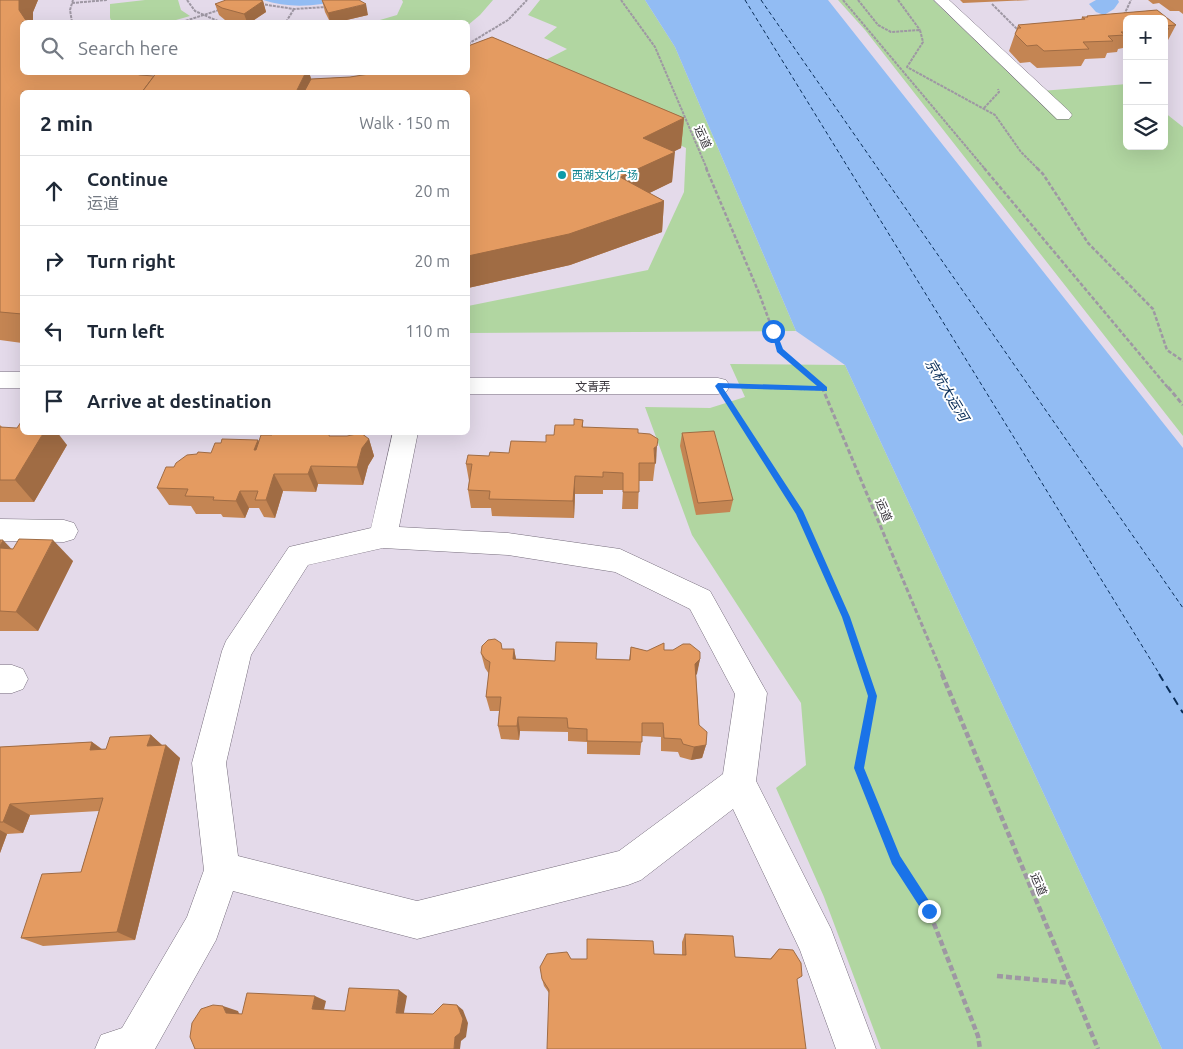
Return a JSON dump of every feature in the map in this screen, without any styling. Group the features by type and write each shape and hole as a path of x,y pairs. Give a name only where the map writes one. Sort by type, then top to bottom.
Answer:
{"street":[{"path":"941,0 1063,115"},
{"path":"0,380 20,380"},
{"name":"文青弄","path":"470,386 718,386"},
{"path":"383,537 405,435"},
{"path":"0,530 64,532"},
{"path":"115,1049 134,1047 203,927 222,870 209,763 237,651 299,555 383,537 508,544 620,561 700,600 752,693 739,783 817,943 856,1049"},
{"path":"222,870 418,920 628,867 739,783"}],"path":[{"path":"72,20 70,10 73,0"},
{"path":"72,3 107,0"},
{"path":"187,0 195,11 214,20"},
{"path":"470,43 496,30 520,10 527,0"},
{"name":"运道","path":"621,0 655,46 759,293 780,350 824,389 1098,1049"},
{"path":"843,0 1183,405"},
{"path":"858,0 878,25 891,32 920,30"},
{"path":"898,0 920,30 922,42 907,66 995,115 1021,152 1043,174 1088,243 1153,309 1167,350 1183,361"},
{"path":"1124,15 1131,0"},
{"path":"254,2 272,7 294,9 328,7"},
{"path":"992,4 1019,32 1028,31"},
{"path":"189,20 222,9"},
{"path":"287,20 294,9"},
{"path":"158,75 165,77"},
{"path":"358,76 363,75"},
{"path":"718,386 824,389"},
{"path":"718,386 800,513 846,617 873,696 859,768 896,860 929,911 978,1036 980,1049"},
{"path":"997,976 1071,983"}],"green space":[{"path":"145,0 178,0 181,10 190,16 176,20 111,20 110,4"},
{"path":"402,0 493,0 470,23 470,20 380,20 397,15 403,2"},
{"path":"540,0 645,0 675,47 796,331 470,333 470,306 648,270 684,192 686,148 526,70 567,49 544,38 557,27 528,15"},
{"path":"838,0 933,0 1029,92 1123,84 1123,150 1168,150 1168,115 1183,127 1183,436 865,30"},
{"path":"730,364 845,365 1162,1049 881,1049 824,897 776,788 806,765 801,703 692,535 645,407 710,408 745,397"}],"water":[{"path":"263,0 344,0 324,4 293,6"},
{"name":"京杭大运河","path":"645,0 828,0 1183,448 1183,1049 1162,1049 845,365 796,331 675,47"},
{"path":"1096,0 1118,0 1119,2 1114,9 1104,15 1096,12 1089,4"}],"building":[{"path":"0,0 19,0 19,10 26,20 20,20 20,75 154,76 144,90 20,90 20,314 0,312"},
{"path":"226,0 263,1 244,14 215,4"},
{"path":"322,0 359,0 366,4 328,13"},
{"path":"1157,10 1163,15 1123,15 1123,32 1121,32 1123,35 1108,36 1113,41 1083,42 1089,49 1044,51 1037,45 1027,46 1015,34 1018,28 1021,28 1018,25 1085,19 1082,17"},
{"path":"1168,19 1176,25 1168,26"},
{"name":"西湖文化广场","path":"492,37 684,118 643,138 675,152 620,177 664,201 569,234 470,256 470,90 305,90 311,79 363,75 470,75 470,45"},
{"path":"155,75 304,75 297,90 144,90"},
{"path":"574,419 583,420 582,427 638,429 638,433 650,434 658,439 657,446 654,448 655,463 639,463 639,492 623,492 623,473 603,472 603,477 575,476 573,501 489,499 490,491 468,490 472,464 466,464 468,455 489,456 490,452 509,453 511,441 546,442 546,435 554,435 555,425 574,425"},
{"path":"20,424 20,435 42,435 15,480 0,480 0,427 17,428"},
{"path":"714,431 733,500 698,503 682,433"},
{"path":"261,435 364,435 369,439 362,448 357,467 311,466 308,474 274,474 266,500 255,500 258,491 240,491 236,501 213,500 214,497 185,496 188,489 157,488 166,467 174,467 176,463 187,455 197,454 198,452 211,453 215,443 221,443 222,439 258,440 254,450 256,450"},
{"path":"19,539 53,540 16,612 0,611 0,548 13,549"},
{"path":"495,639 501,643 502,649 514,649 513,659 555,661 556,642 597,643 596,659 630,660 631,647 647,651 664,643 664,650 673,650 683,644 690,644 700,652 700,659 695,664 699,725 707,732 706,745 694,747 683,744 681,739 664,738 663,723 642,723 642,742 587,741 587,729 568,728 567,718 518,717 517,726 498,726 501,697 486,697 490,662 481,653 482,646 488,640"},
{"path":"151,735 147,746 166,745 117,932 21,938 42,874 81,872 103,798 10,804 3,822 0,822 0,747 92,742 90,750 106,749 110,737"},
{"path":"685,934 733,936 735,957 771,959 779,949 793,950 801,963 802,976 797,979 806,1049 547,1049 549,990 542,979 540,967 547,954 567,952 571,959 587,959 587,939 653,941 654,954 686,955"},
{"path":"349,988 399,990 396,1013 433,1014 443,1004 457,1005 463,1019 460,1033 455,1037 454,1049 195,1049 190,1037 192,1023 201,1009 213,1005 223,1006 226,1013 242,1014 247,993 315,996 312,1009 345,1011"}],"ferry route":[{"path":"745,0 1160,675"},
{"path":"761,0 1183,608"},
{"path":"1159,674 1183,713"}],"place":[{"name":"西湖文化广场","path":"562,175"}],"route":[{"path":"773,331 780,350 824,389 718,386 800,513 846,617 873,696 859,768 896,860 929,911"}]}
